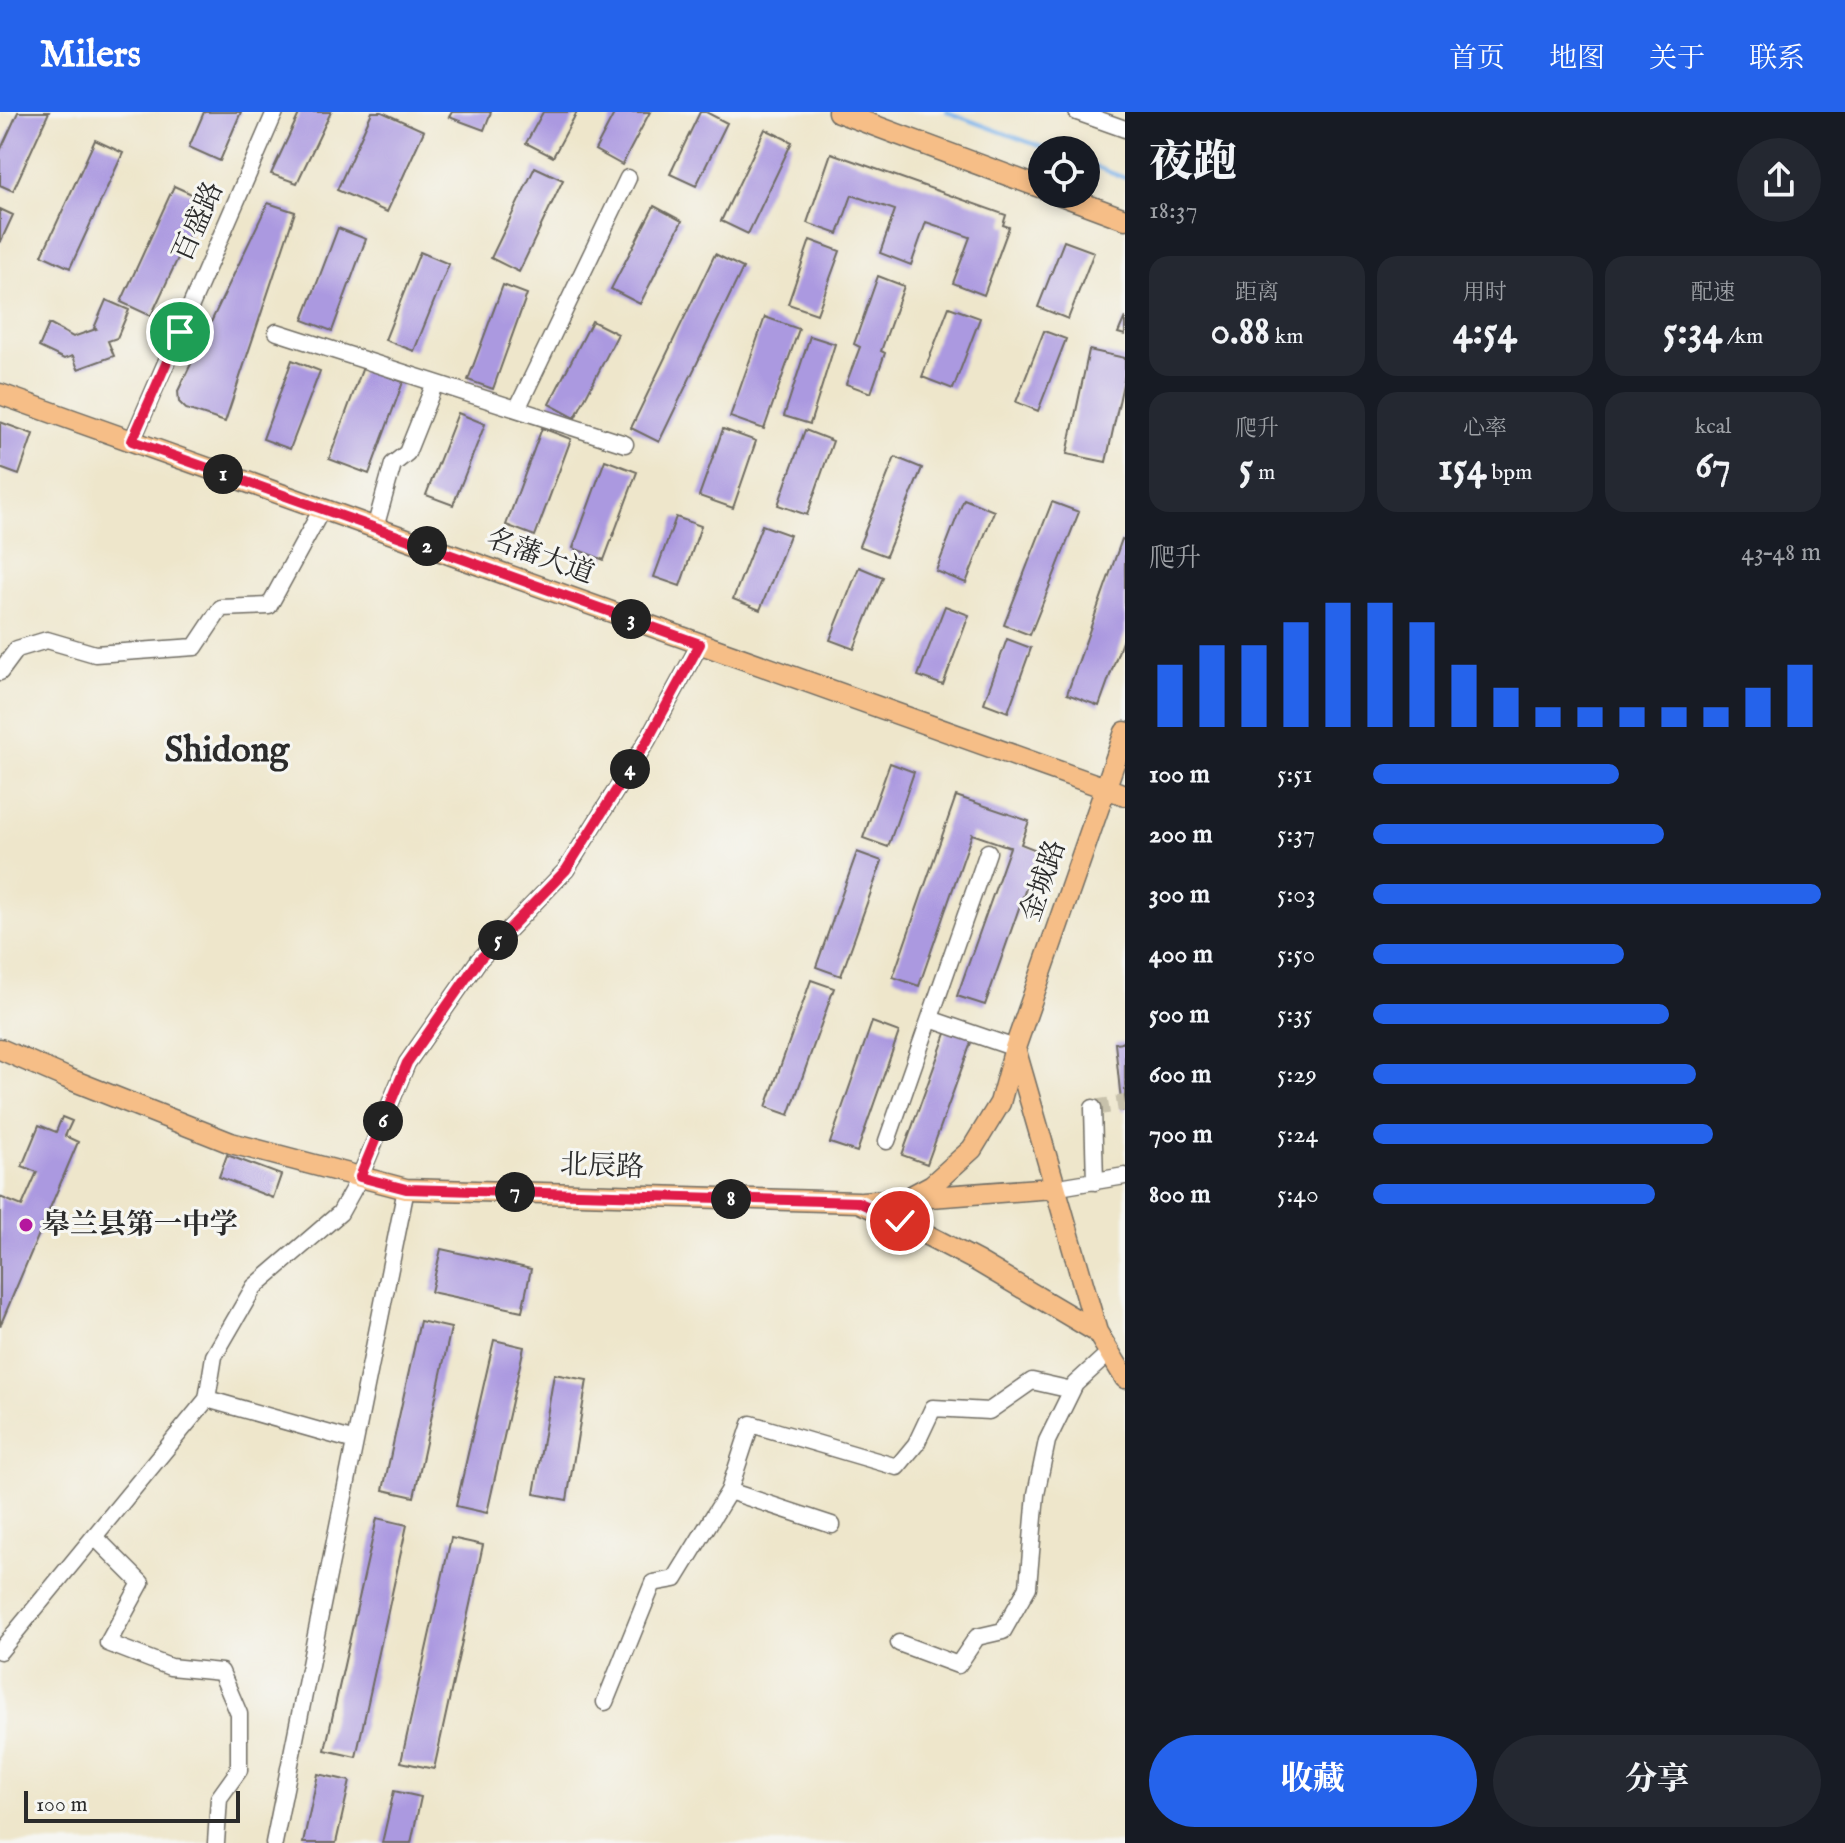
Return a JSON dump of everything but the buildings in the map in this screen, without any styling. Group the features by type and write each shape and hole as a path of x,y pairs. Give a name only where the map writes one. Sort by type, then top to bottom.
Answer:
{"main road":[{"path":"838,112 1028,183"},
{"path":"1096,208 1125,219"},
{"name":"名藩大道","path":"0,394 1116,792"},
{"name":"金城路","path":"906,1199 932,1185 972,1149 1000,1103 1015,1048 1116,792 1125,732"},
{"path":"1015,1048 1097,1332 1125,1378"},
{"name":"北辰路","path":"0,1049 231,1143 406,1189 858,1202 977,1261 1097,1332"},
{"path":"858,1202 1053,1188"}],"street":[{"name":"百盛路","path":"132,441 275,112"},
{"path":"1077,112 1125,129"},
{"path":"517,409 628,178"},
{"path":"277,332 625,444"},
{"path":"375,528 393,464 407,453 435,383"},
{"path":"0,672 17,649 47,640 95,654 195,647 221,608 269,606 322,509"},
{"path":"0,1651 207,1399 214,1356 254,1287 340,1213 360,1177 407,1063 479,960 566,870 647,741 700,644"},
{"path":"887,1141 988,852"},
{"path":"930,1019 1015,1048"},
{"path":"1093,1108 1095,1182"},
{"path":"1053,1188 1125,1176"},
{"path":"274,1843 406,1189"},
{"path":"899,1643 958,1665 977,1637 1003,1631 1028,1587 1036,1494 1047,1441 1075,1384 1109,1353"},
{"path":"605,1702 653,1583 675,1579 729,1491 751,1424 897,1467 916,1444 933,1408 989,1411 1032,1381 1072,1390"},
{"path":"207,1399 355,1441"},
{"path":"729,1491 832,1525"},
{"path":"95,1537 141,1583 108,1643 170,1667 221,1672 239,1714 239,1770 219,1798 216,1843"}],"waterway":[{"path":"947,112 1028,142"},
{"path":"1100,168 1125,178"}],"tunnel":[{"path":"1093,1108 1125,1103"}],"place":[{"name":"皋兰县第一中学","path":"26,1225"}],"district":[{"name":"Shidong","path":"227,751"}],"route":[{"path":"180,332 132,441 700,644 647,741 566,870 479,960 407,1063 360,1177 406,1189 858,1202 900,1221"}]}
